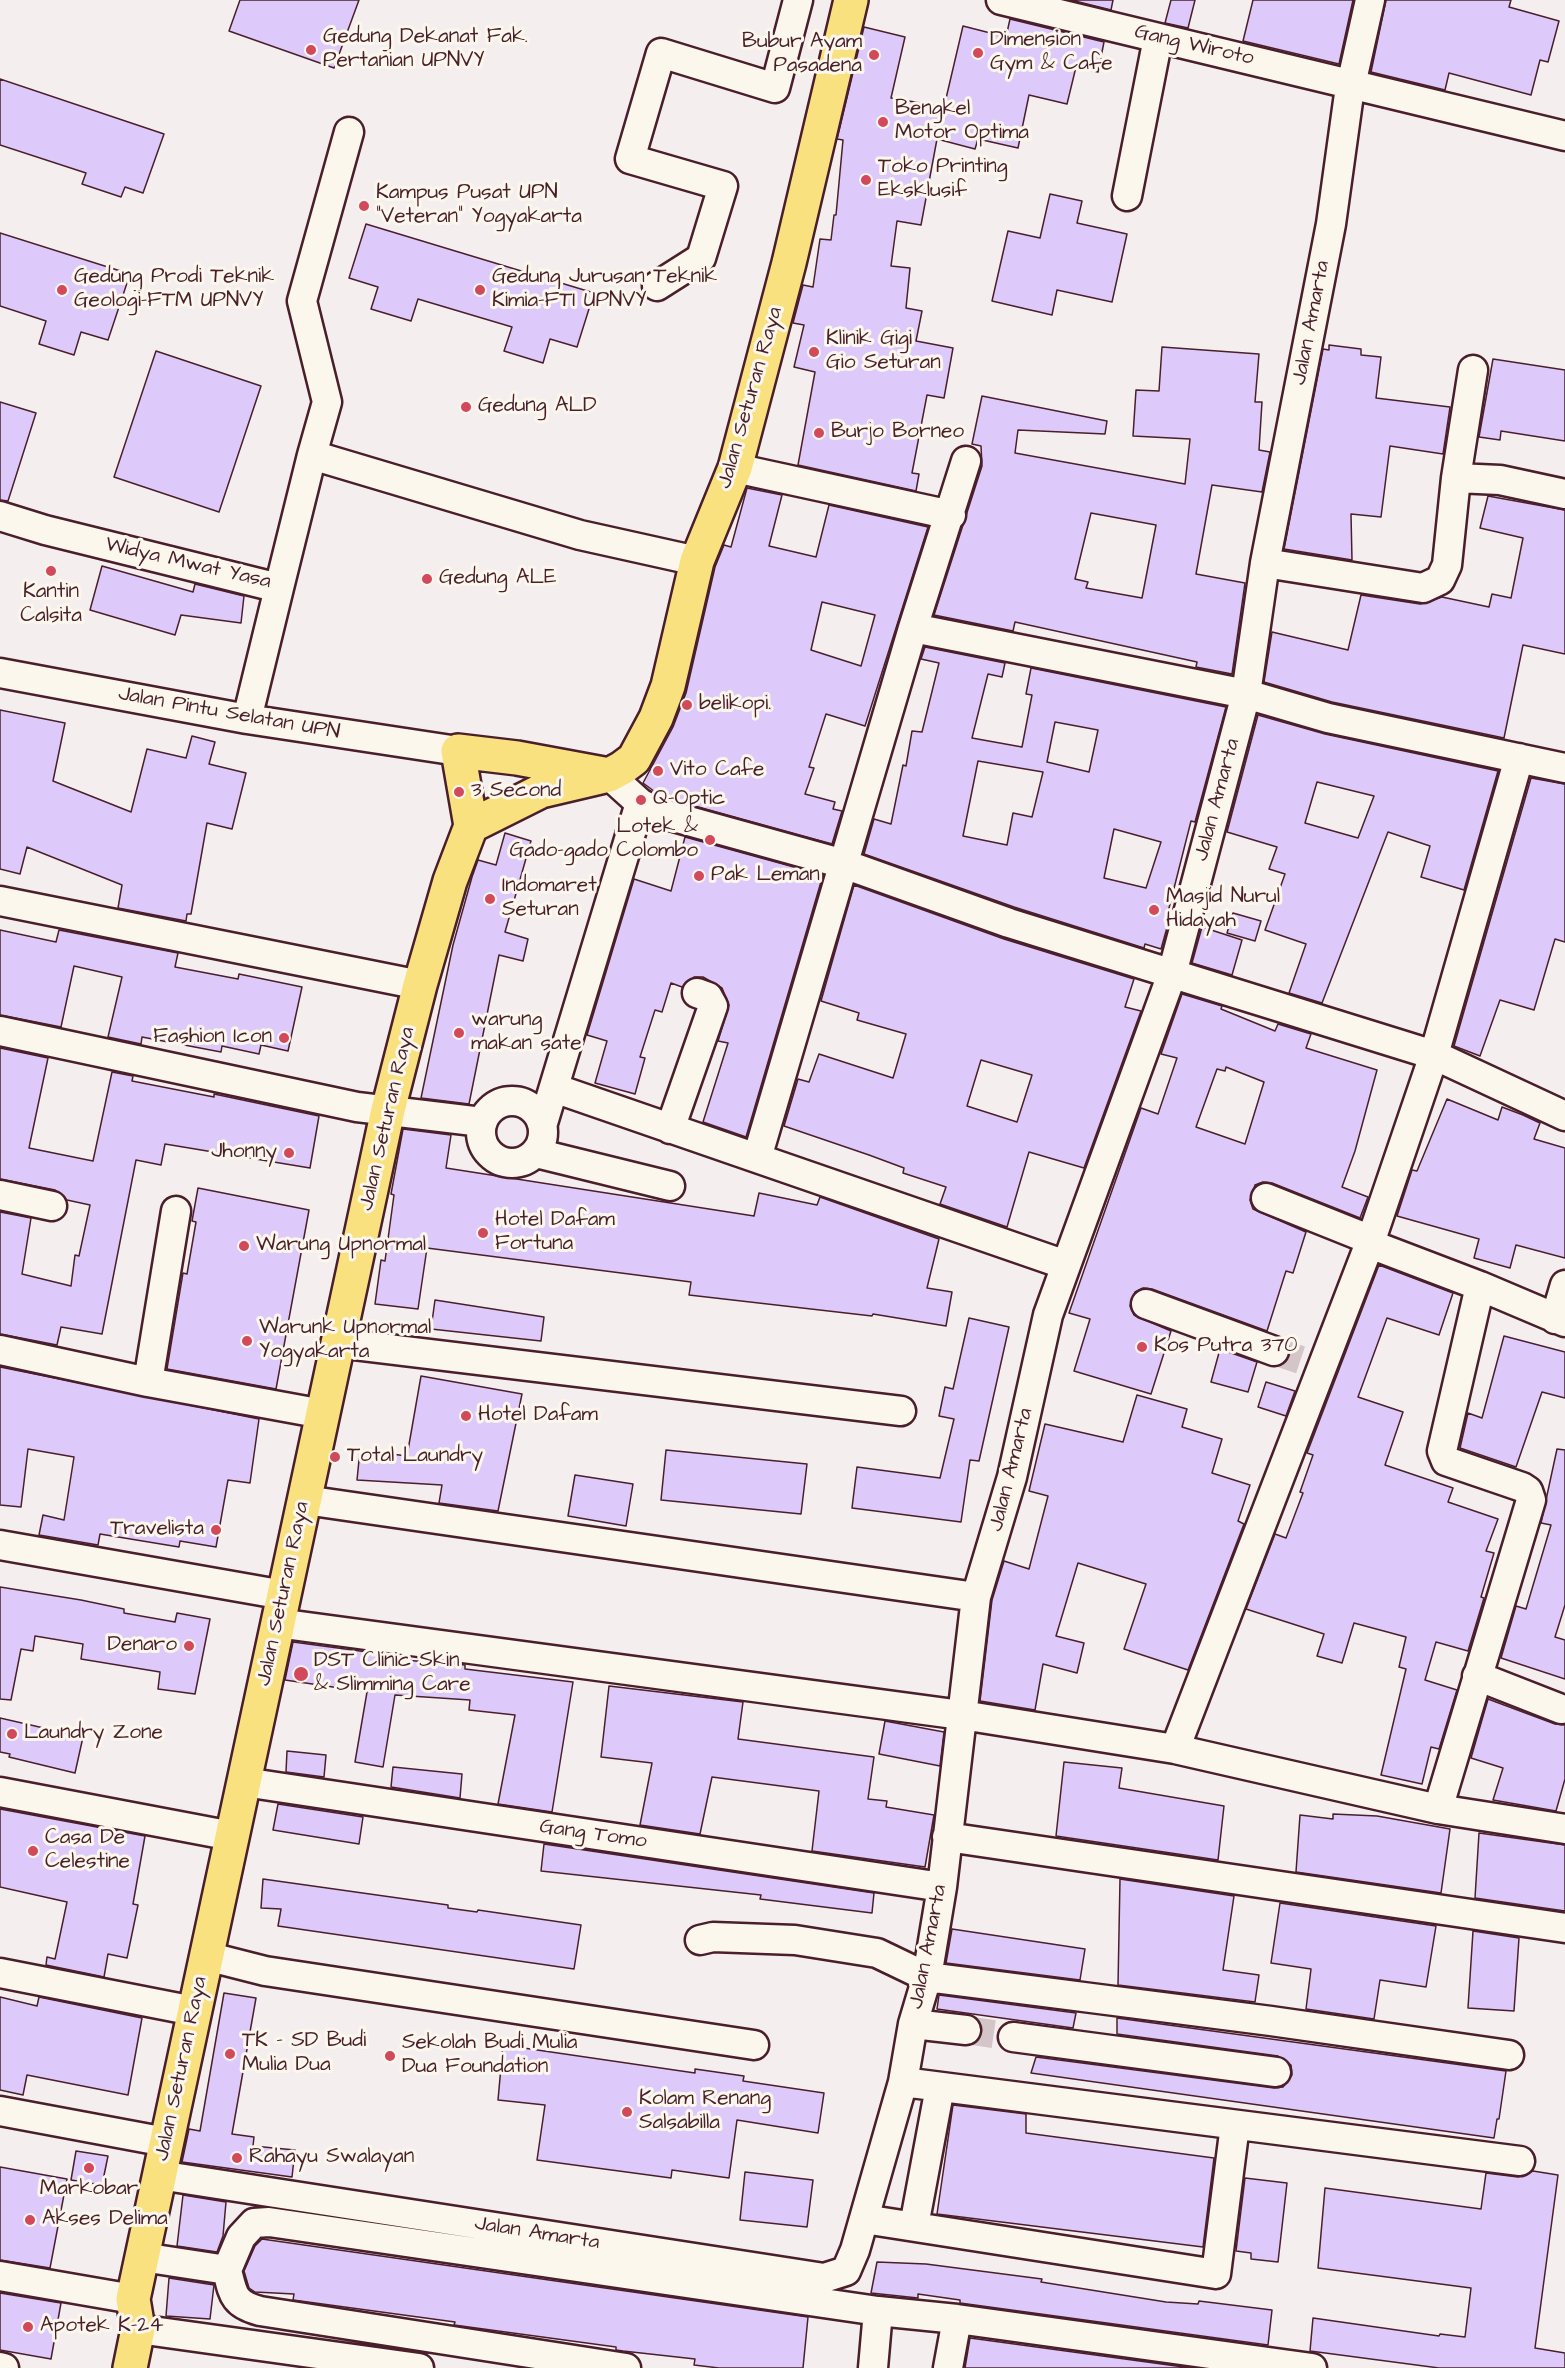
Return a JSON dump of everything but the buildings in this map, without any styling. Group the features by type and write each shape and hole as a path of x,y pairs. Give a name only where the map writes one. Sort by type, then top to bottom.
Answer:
{"main road":[{"name":"Jalan Seturan Raya","path":"129,2368 142,2257 388,1110 450,881 471,826 541,791 609,775 634,759 656,718 668,686 697,561 735,468 789,263 851,0"},
{"path":"471,826 458,751 517,758 609,775"}],"street":[{"path":"657,286 701,258 723,186 630,159 661,53 776,88 798,0"},
{"name":"Gang Wiroto","path":"1001,0 1352,82 1565,136"},
{"name":"Jalan Amarta","path":"159,2175 824,2278 846,2271 864,2219 903,2082 914,2024 927,1977 942,1887 976,1597 1012,1477 1048,1315 1172,974 1246,694 1265,563 1331,224 1352,82 1371,0"},
{"path":"1127,196 1158,38"},
{"name":"Widya Mwat Yasa","path":"0,516 45,530 279,588 327,402 302,301 348,132"},
{"path":"1265,563 1423,588 1440,580 1448,565 1456,477 1473,370"},
{"path":"312,455 580,535 697,561"},
{"path":"757,1158 914,628 966,461"},
{"path":"735,468 951,514"},
{"path":"1456,477 1500,480 1565,494"},
{"path":"247,719 279,588"},
{"path":"914,628 1246,694 1328,718 1565,768"},
{"name":"Jalan Pintu Selatan UPN","path":"0,673 247,719 458,751"},
{"path":"1175,1749 1370,1242 1434,1055 1519,758"},
{"path":"609,775 640,803 656,812 844,864 1009,923 1434,1055 1565,1116"},
{"path":"543,1122 531,1107 513,1101 494,1107 482,1122 483,1143 497,1160 518,1163 536,1153 544,1133 543,1122 640,803"},
{"path":"0,901 420,985"},
{"path":"670,1129 713,1006 708,997 697,993"},
{"path":"0,1030 357,1107 482,1122"},
{"path":"554,1088 1066,1265"},
{"path":"536,1153 670,1186"},
{"path":"0,1194 52,1206"},
{"path":"1266,1198 1560,1321 1565,1285"},
{"path":"148,1382 176,1211"},
{"path":"1438,1809 1531,1500 1528,1491 1522,1487 1446,1461 1442,1451 1480,1286"},
{"path":"1146,1304 1274,1351"},
{"path":"339,1343 901,1411"},
{"path":"0,1350 148,1382 323,1414"},
{"path":"305,1500 976,1597"},
{"path":"0,1545 281,1609 1175,1749 1438,1809 1565,1829"},
{"path":"1477,1676 1561,1709"},
{"name":"Gang Tomo","path":"244,1782 942,1887"},
{"path":"0,1792 232,1836"},
{"path":"947,1836 1565,1928"},
{"path":"700,1940 712,1936 795,1940 878,1953 927,1977 1509,2055"},
{"path":"206,1956 265,1971 754,2045"},
{"path":"0,1973 194,2011"},
{"path":"914,2024 966,2030"},
{"path":"1013,2037 1276,2072"},
{"path":"903,2082 1520,2161"},
{"path":"914,2226 940,2087"},
{"path":"0,2111 166,2142"},
{"path":"864,2219 1216,2274 1235,2125"},
{"path":"626,2368 260,2311 246,2307 233,2296 227,2270 241,2237 254,2223 269,2222 878,2311 957,2319 1312,2368"},
{"path":"142,2257 227,2270"},
{"path":"0,2276 135,2314 419,2368"},
{"path":"873,2368 878,2311"},
{"path":"948,2368 957,2319"}],"tunnel":[{"path":"1274,1351 1322,1367"},
{"path":"966,2030 1013,2037"}],"place":[{"name":"Gedung Dekanat Fak. Pertanian UPNVY","path":"311,50"},
{"name":"Dimension Gym & Cafe","path":"978,53"},
{"name":"Bubur Ayam Pasadena","path":"874,55"},
{"name":"Bengkel Motor Optima","path":"883,122"},
{"name":"Toko Printing Eksklusif","path":"866,180"},
{"name":"Kampus Pusat UPN \"Veteran\" Yogyakarta","path":"364,206"},
{"name":"Gedung Prodi Teknik Geologi-FTM UPNVY","path":"62,290"},
{"name":"Gedung Jurusan Teknik Kimia-FTI UPNVY","path":"480,290"},
{"name":"Klinik Gigi Gio Seturan","path":"814,352"},
{"name":"Gedung ALD","path":"466,407"},
{"name":"Burjo Borneo","path":"819,433"},
{"name":"Kantin Calsita","path":"51,571"},
{"name":"Gedung ALE","path":"427,579"},
{"name":"belikopi.","path":"687,705"},
{"name":"Vito Cafe","path":"658,771"},
{"name":"3 Second","path":"459,792"},
{"name":"Q-Optic","path":"641,800"},
{"name":"Lotek & Gado-gado Colombo","path":"710,840"},
{"name":"Pak Leman","path":"699,876"},
{"name":"Indomaret Seturan","path":"490,899"},
{"name":"Masjid Nurul Hidayah","path":"1154,910"},
{"name":"warung makan sate","path":"459,1033"},
{"name":"Fashion Icon","path":"284,1038"},
{"name":"Jhonny","path":"289,1153"},
{"name":"Hotel Dafam Fortuna","path":"483,1233"},
{"name":"Warung Upnormal","path":"244,1246"},
{"name":"Warunk Upnormal Yogyakarta","path":"247,1341"},
{"name":"Kos Putra 370","path":"1142,1347"},
{"name":"Hotel Dafam","path":"466,1416"},
{"name":"Total Laundry","path":"335,1457"},
{"name":"Travelista","path":"216,1530"},
{"name":"Denaro","path":"189,1646"},
{"name":"DST Clinic Skin & Slimming Care","path":"301,1674"},
{"name":"Laundry Zone","path":"12,1734"},
{"name":"Casa De Celestine","path":"33,1851"},
{"name":"TK - SD Budi Mulia Dua","path":"230,2054"},
{"name":"Sekolah Budi Mulia Dua Foundation","path":"390,2056"},
{"name":"Kolam Renang Salsabilla","path":"627,2112"},
{"name":"Rahayu Swalayan","path":"237,2158"},
{"name":"Markobar","path":"89,2168"},
{"name":"Akses Delima","path":"30,2220"},
{"name":"Apotek K-24","path":"28,2327"}]}
